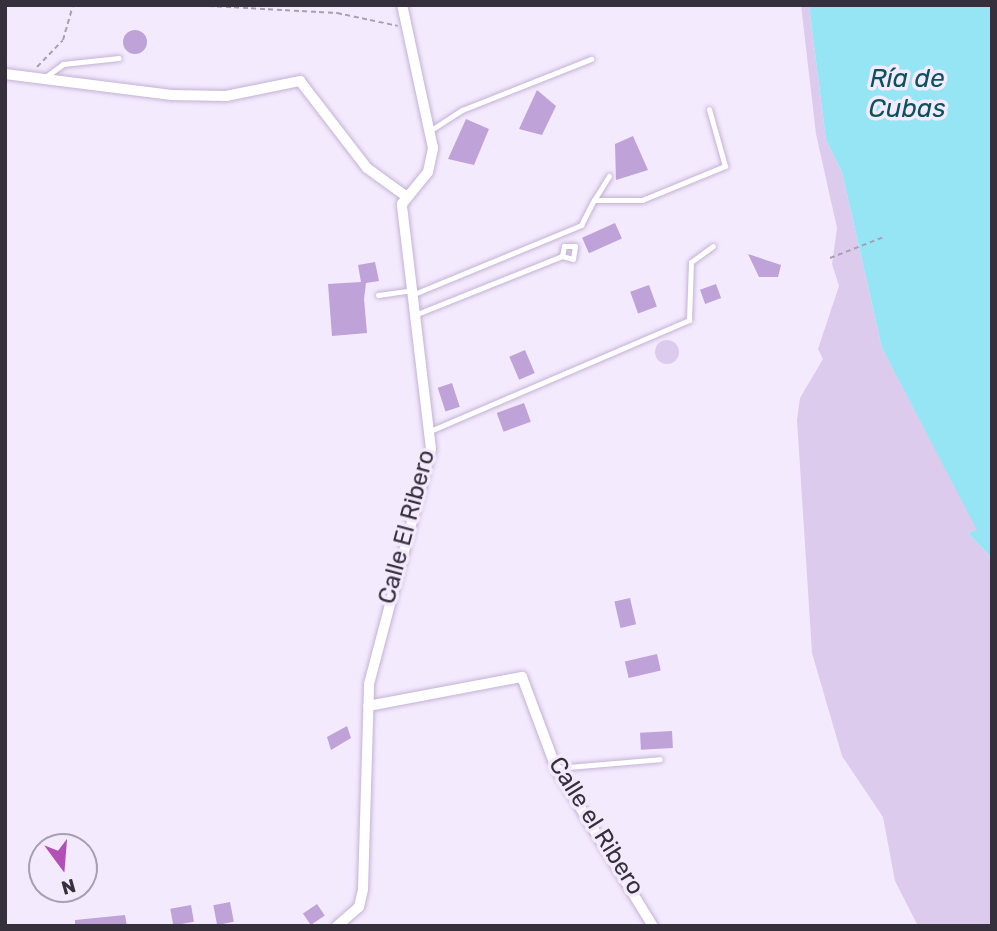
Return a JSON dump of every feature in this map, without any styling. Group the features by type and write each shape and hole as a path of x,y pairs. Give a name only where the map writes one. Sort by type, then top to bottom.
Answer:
{"street":[{"path":"5,74 29,75 97,89 226,96 300,81 367,168 407,197 428,172 430,130 402,5"},
{"name":"Calle El Ribero","path":"337,926 359,907 363,889 368,706 387,604 431,449 417,314 403,227 407,197"},
{"name":"Calle el Ribero","path":"368,706 522,677 556,768 653,926"}],"lane":[{"path":"44,78 63,64 119,58"},
{"path":"430,130 591,59"},
{"path":"594,200 642,200 725,166 709,109"},
{"path":"378,295 413,292 581,225 609,176"},
{"path":"430,431 689,320 691,262 713,246"},
{"path":"417,314 562,256"},
{"path":"556,768 660,759"}],"path":[{"path":"29,75 63,40 72,5"},
{"path":"209,6 234,12 330,12 405,28"},
{"path":"830,258 884,237"}],"shaded area":[{"path":"801,5 809,5 826,140 842,172 882,348 978,530 968,533 992,558 992,926 918,926 895,881 883,817 842,756 812,653 797,420 800,398 823,359 818,349 839,286 832,264 837,228 816,134"},
{"path":"667,340 676,343 679,352 676,361 667,364 658,361 655,352 658,343"}],"water":[{"name":"Ría de Cubas","path":"809,5 992,5 992,558 968,533 977,530 882,348 842,172 826,140"}],"building":[{"path":"135,30 144,33 147,42 144,51 135,54 126,51 123,42 126,33"},
{"path":"537,90 556,106 542,135 519,129"},
{"path":"466,119 489,129 474,165 448,159"},
{"path":"633,136 648,170 616,180 615,144"},
{"path":"615,223 622,239 589,253 582,238"},
{"path":"748,254 781,265 778,277 759,277"},
{"path":"375,262 379,281 366,283 364,299 367,333 332,336 328,284 361,282 358,265"},
{"path":"716,284 721,298 705,304 700,290"},
{"path":"649,285 657,307 638,313 630,292"},
{"path":"525,350 535,373 519,380 509,357"},
{"path":"452,383 460,407 445,411 438,388"},
{"path":"524,403 531,422 504,432 497,413"},
{"path":"630,598 636,624 620,628 614,602"},
{"path":"657,654 661,671 629,678 625,661"},
{"path":"347,726 351,738 331,750 327,737"},
{"path":"672,731 673,748 641,750 640,733"},
{"path":"230,902 234,922 217,925 213,905"},
{"path":"317,904 325,916 311,925 303,914"},
{"path":"191,905 194,922 173,925 170,909"},
{"path":"125,915 127,926 75,926 75,920"}]}
